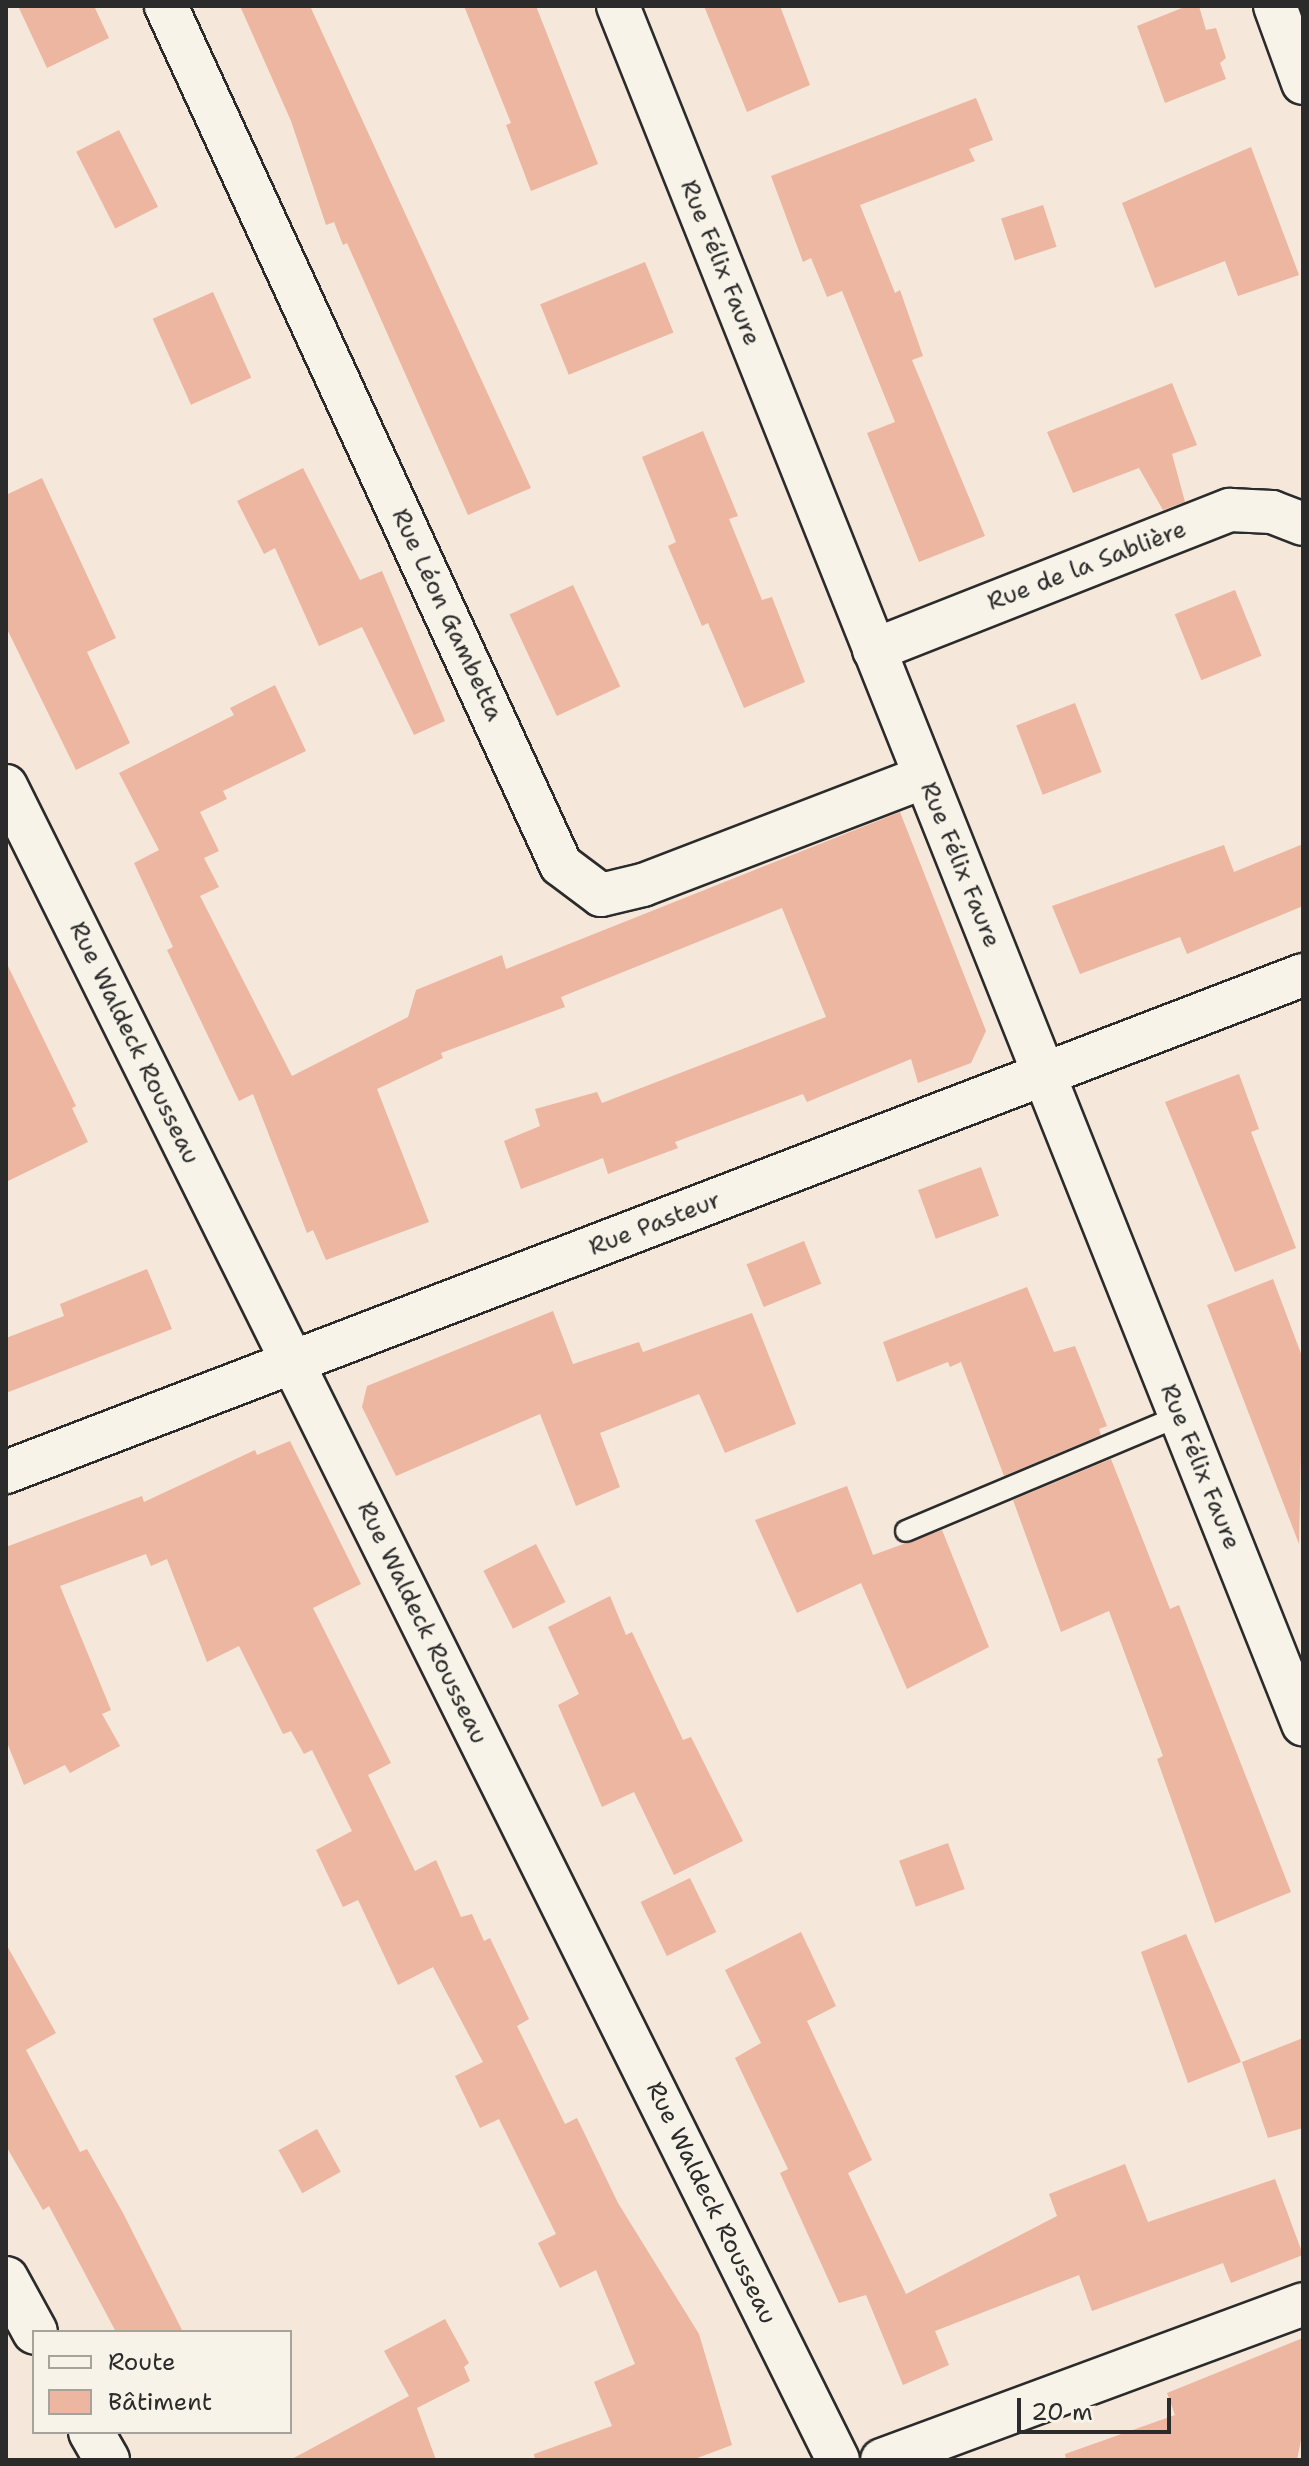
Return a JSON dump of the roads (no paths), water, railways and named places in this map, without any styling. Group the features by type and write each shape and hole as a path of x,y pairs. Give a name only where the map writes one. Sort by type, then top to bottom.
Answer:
{"street":[{"name":"Rue Léon Gambetta","path":"166,6 561,865 601,895 643,885 924,777"},
{"name":"Rue Félix Faure","path":"618,6 1303,1724"},
{"path":"1275,6 1303,83"},
{"name":"Rue de la Sablière","path":"874,650 1230,510 1272,512 1303,524"},
{"name":"Rue Waldeck Rousseau","path":"6,786 838,2460"},
{"name":"Rue Pasteur","path":"6,1472 1303,975"},
{"path":"6,2279 34,2330"},
{"path":"882,2460 1303,2304"},
{"path":"92,2434 107,2460"}],"lane":[{"path":"906,1531 1180,1416"}]}
